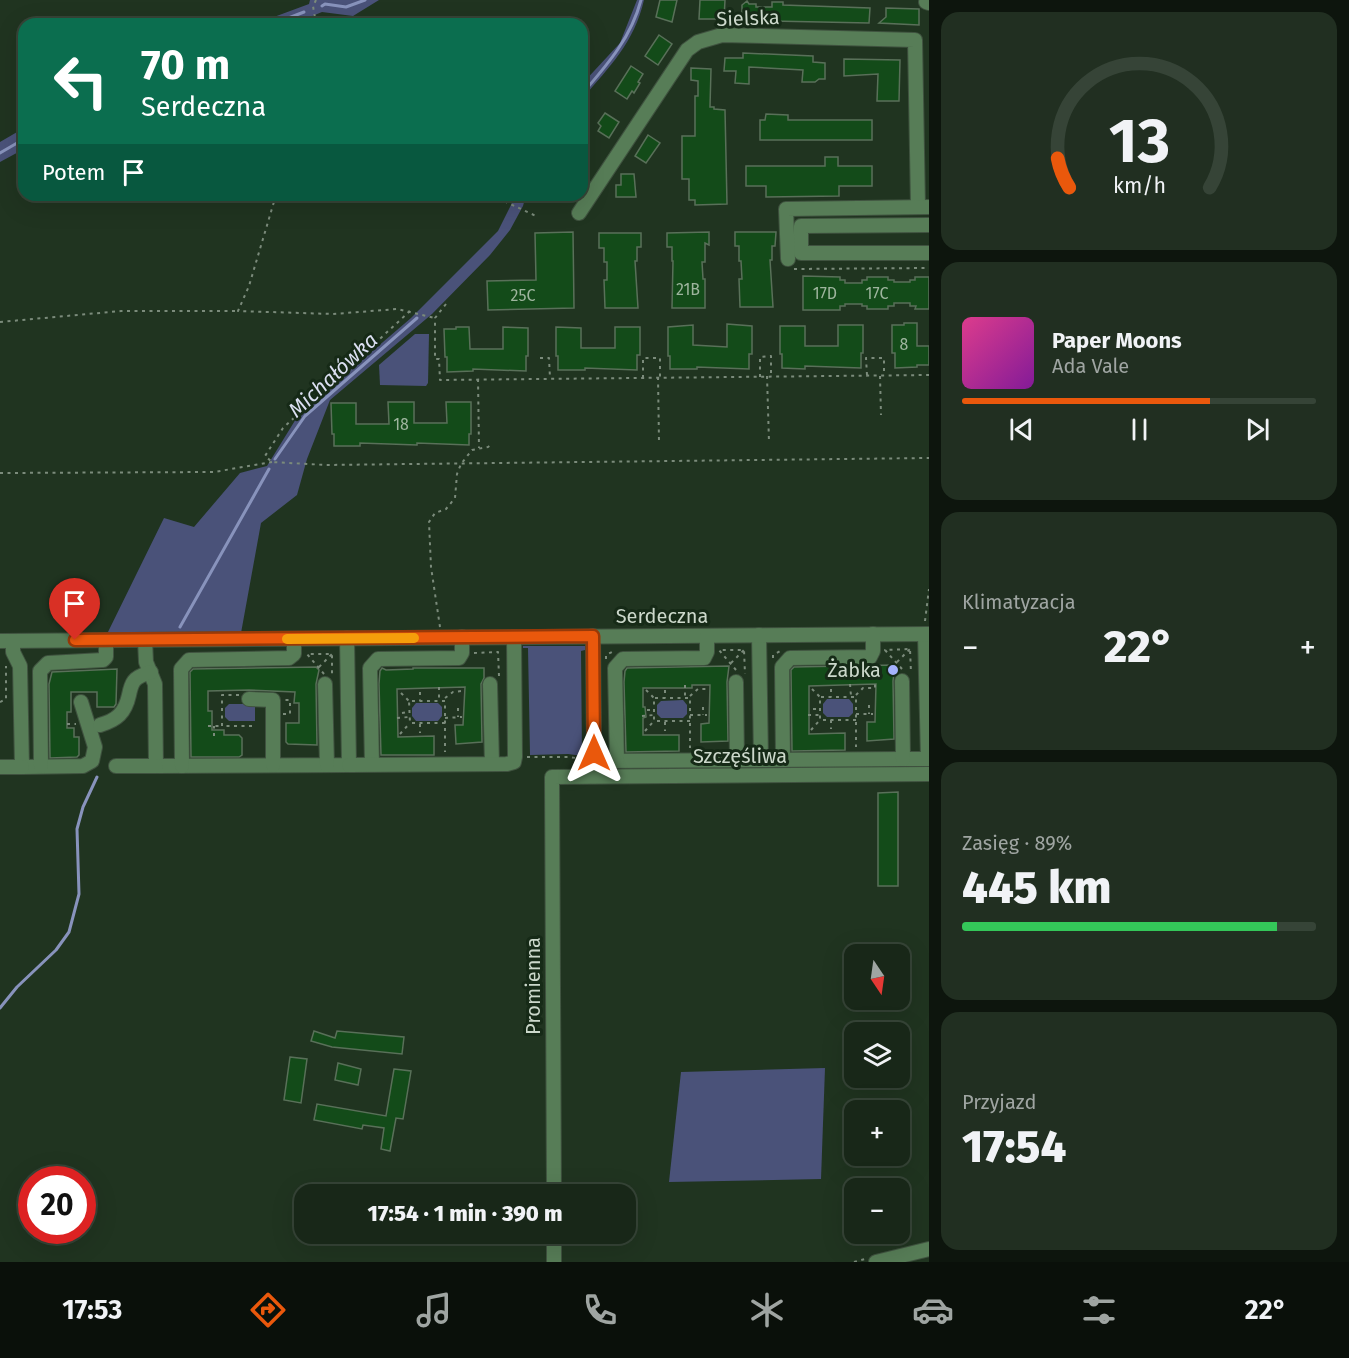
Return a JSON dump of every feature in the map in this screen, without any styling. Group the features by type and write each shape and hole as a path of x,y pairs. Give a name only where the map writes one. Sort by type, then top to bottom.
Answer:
{"street":[{"name":"Sielska","path":"588,199 687,50 698,42 722,34 915,40 923,207"},
{"name":"Sielska","path":"579,213 587,201"},
{"path":"790,264 786,209 923,207"},
{"path":"929,225 801,226 801,253 929,253"},
{"path":"783,760 782,667 790,658 870,657 873,651 873,634"},
{"path":"593,636 594,753 600,761 617,761 929,759 927,634"},
{"name":"Serdeczna","path":"6,641 927,634"},
{"path":"759,635 761,760"},
{"path":"617,761 615,668 623,659 702,658 706,654 707,636"},
{"path":"116,766 510,763 515,758 514,637"},
{"path":"347,638 349,765"},
{"path":"372,765 370,668 378,660 457,658 462,653 462,638"},
{"path":"182,766 181,669 189,660 289,658 294,654 294,639"},
{"path":"41,766 40,671 48,663 103,660 106,655 106,640"},
{"path":"145,640 146,660 155,684 156,766"},
{"path":"6,641 19,664 22,767"},
{"path":"100,725 111,722 121,715 133,681 151,672"},
{"path":"492,764 495,680"},
{"path":"902,681 903,759"},
{"path":"736,682 737,760"},
{"path":"325,684 327,765"},
{"path":"246,697 273,700 273,765"},
{"path":"0,767 83,766 92,761 95,747 81,702"},
{"name":"Szczęśliwa","path":"552,777 929,774"},
{"name":"Promienna","path":"552,777 554,1184"},
{"path":"554,1244 554,1262"},
{"path":"876,1262 929,1248"}],"path":[{"path":"315,18 313,6 316,0"},
{"path":"238,311 249,286 274,201"},
{"path":"504,201 536,216"},
{"path":"790,264 929,268"},
{"path":"446,304 435,318 435,359 439,359 440,380 929,375"},
{"path":"0,322 121,311 333,314 397,309 435,318"},
{"path":"272,462 265,456 284,428 410,311"},
{"path":"760,376 760,357 771,356 771,376"},
{"path":"540,358 549,358 550,378"},
{"path":"643,378 643,358 660,358 659,442"},
{"path":"867,375 866,358 884,358 884,375"},
{"path":"880,375 881,415"},
{"path":"767,376 769,441"},
{"path":"478,380 479,448"},
{"path":"442,638 431,567 429,522 435,513 446,509 455,498 457,474 461,464 472,450 492,444"},
{"path":"0,473 214,472 272,462 326,465 929,458"},
{"path":"927,634 925,613 929,589"},
{"path":"896,663 910,649"},
{"path":"730,663 744,650"},
{"path":"607,667 606,655 611,651 621,651"},
{"path":"773,665 772,655 777,651 787,651"},
{"path":"462,653 498,652 495,680"},
{"path":"318,667 332,654"},
{"path":"0,702 6,699 6,664 19,664"},
{"path":"812,689 820,697 851,697 856,696 863,688 875,688 875,683"},
{"path":"850,684 851,697"},
{"path":"685,686 685,698"},
{"path":"439,687 439,700"},
{"path":"856,688 856,759"},
{"path":"690,689 690,760"},
{"path":"646,690 654,698 685,698 690,697 698,689 708,689"},
{"path":"831,689 831,697"},
{"path":"665,690 665,698"},
{"path":"420,692 420,701"},
{"path":"445,692 445,764"},
{"path":"409,701 445,699 453,692 462,692"},
{"path":"401,693 409,701 410,723"},
{"path":"222,726 222,695 246,697"},
{"path":"811,730 820,720 820,697"},
{"path":"645,731 654,721 654,698"},
{"path":"277,714 290,714 290,700"},
{"path":"856,714 871,714 869,705"},
{"path":"690,715 705,715 703,707"},
{"path":"445,718 460,717 458,708"},
{"path":"813,709 820,709"},
{"path":"647,710 654,710"},
{"path":"402,712 409,712"},
{"path":"642,716 654,715"},
{"path":"808,715 820,715"},
{"path":"397,718 409,717"},
{"path":"820,720 856,720"},
{"path":"831,720 831,729"},
{"path":"654,721 690,721"},
{"path":"665,721 665,731"},
{"path":"400,734 410,723 445,723"},
{"path":"420,723 420,733"},
{"path":"208,726 254,726"},
{"path":"214,726 214,736"},
{"path":"515,758 596,758"}],"shaded area":[{"path":"310,0 379,0 353,16 322,12 308,18 271,18 309,4"},
{"path":"637,0 644,0 640,15 627,42 588,92 588,78 620,43"},
{"path":"18,132 18,152 0,162 0,142"},
{"path":"513,201 524,201 510,230 490,255 432,314 330,400 307,459 297,495 261,523 241,633 107,634 164,518 194,527 240,473 267,466 299,414 411,318 498,231"},
{"path":"415,334 429,334 428,383 426,386 380,385 379,365"},
{"path":"523,646 585,646 585,650 581,651 582,756 530,755 528,648 523,648"},
{"path":"827,699 849,699 853,704 853,713 849,717 827,717 823,713 823,704"},
{"path":"683,700 687,705 687,714 683,718 661,718 657,714 657,705 661,701"},
{"path":"416,703 438,703 442,707 442,716 438,721 416,721 412,716 412,708"},
{"path":"229,704 255,704 255,721 229,721 225,717 225,708"},
{"path":"825,1068 821,1179 669,1182 681,1072"}],"building":[{"path":"660,0 677,0 672,22 656,17"},
{"path":"700,0 725,0 724,19 699,19"},
{"path":"747,1 749,4 756,4 756,7 772,7 772,2 783,2 783,5 870,8 869,23 772,21 772,17 742,20 742,5"},
{"path":"886,8 919,9 919,25 879,23 886,17"},
{"path":"659,35 672,44 658,65 645,56"},
{"path":"743,53 813,56 813,62 825,63 825,79 802,82 803,70 749,67 749,84 735,83 736,71 724,71 725,58 743,58"},
{"path":"844,59 900,60 899,101 877,101 878,74 844,76"},
{"path":"631,66 643,74 634,93 632,91 627,99 615,91"},
{"path":"691,68 711,69 710,107 725,110 727,204 695,205 695,200 689,200 689,179 682,179 682,136 695,136 695,96 698,96 698,81 691,80"},
{"path":"605,113 619,122 609,138 598,131 601,126 598,123"},
{"path":"766,114 788,115 788,120 872,120 872,140 760,140 760,120 765,120"},
{"path":"648,135 660,143 646,163 635,156"},
{"path":"825,157 838,157 838,166 872,166 872,186 839,186 839,196 766,197 766,186 746,186 746,166 825,166"},
{"path":"621,174 634,174 636,197 616,197 616,185 621,185"},
{"path":"573,232 574,308 488,310 487,281 536,280 535,233"},
{"path":"709,232 709,245 705,243 705,262 702,262 703,279 705,279 705,308 672,308 673,261 672,247 667,247 667,233"},
{"path":"735,232 776,232 775,246 772,246 772,260 770,260 773,307 740,307 741,261 739,261 739,246 735,246"},
{"path":"599,233 641,233 641,247 637,247 637,261 635,261 638,308 605,308 604,280 607,280 607,262 604,262 604,248 599,248"},
{"path":"803,276 840,277 840,280 845,280 845,283 862,283 862,280 867,280 867,277 888,277 888,280 894,280 894,282 910,282 910,280 915,280 915,277 929,277 929,309 915,309 916,306 910,306 910,303 894,303 894,306 888,306 888,309 867,309 867,306 862,306 862,304 845,304 845,306 840,306 840,310 803,310"},
{"path":"904,323 917,323 917,346 929,346 929,365 895,368 895,353 892,353 892,325 904,325"},
{"path":"727,324 752,326 752,354 749,354 749,369 697,367 697,369 670,369 668,327 693,325 693,345 727,347"},
{"path":"838,325 863,325 861,368 805,366 805,369 782,368 780,326 805,326 805,346 838,346"},
{"path":"456,327 469,327 470,349 503,349 503,327 528,328 526,371 473,369 473,371 447,372 444,329 456,329"},
{"path":"556,327 581,328 581,348 615,348 615,327 640,327 640,355 637,355 637,370 585,368 585,370 558,370"},
{"path":"388,402 414,402 414,423 447,423 446,402 471,402 469,445 360,443 360,446 334,446 331,403 356,403 356,424 389,424"},
{"path":"895,665 894,739 867,741 867,722 875,722 876,684 809,686 809,734 845,733 845,750 792,751 791,670 794,667"},
{"path":"729,666 728,741 701,742 701,724 709,723 710,685 692,685 692,688 643,688 643,707 645,707 646,717 643,718 643,735 679,735 679,751 626,752 624,682 627,668"},
{"path":"316,667 319,670 316,684 317,745 286,742 286,723 299,723 299,703 294,703 295,692 208,691 208,711 212,711 212,730 224,730 224,735 239,735 242,738 242,755 239,757 191,757 190,672 193,669"},
{"path":"382,668 386,670 484,668 484,678 481,684 482,742 456,744 455,725 463,725 465,687 397,689 398,737 434,736 434,755 381,755 379,684"},
{"path":"117,669 114,707 97,707 97,692 71,692 71,712 67,712 67,728 74,728 74,737 79,737 79,755 50,758 49,684 52,672"},
{"path":"898,792 898,886 878,886 878,793"},
{"path":"314,1031 335,1038 337,1031 404,1037 402,1054 332,1047 311,1041"},
{"path":"290,1057 307,1059 301,1103 284,1100"},
{"path":"338,1063 361,1069 358,1085 335,1080"},
{"path":"394,1069 411,1071 403,1119 396,1118 390,1151 381,1149 384,1128 363,1125 362,1129 314,1120 317,1104 386,1116"}],"waterway":[{"path":"322,6 325,4 346,7 365,0"},
{"name":"Michałówka","path":"588,87 625,39 641,0"},
{"path":"288,18 304,12"},
{"path":"0,153 18,142"},
{"name":"Michałówka","path":"275,459 305,416 417,318"},
{"name":"Michałówka","path":"180,627 269,469"},
{"name":"Michałówka","path":"0,1008 17,987 56,950 69,932 79,894 77,829 83,807 97,777"}],"slow traffic":[{"path":"287,639 414,638"}],"place":[{"name":"Żabka","path":"893,670"}],"route":[{"path":"75,640 593,636 594,753"}]}
